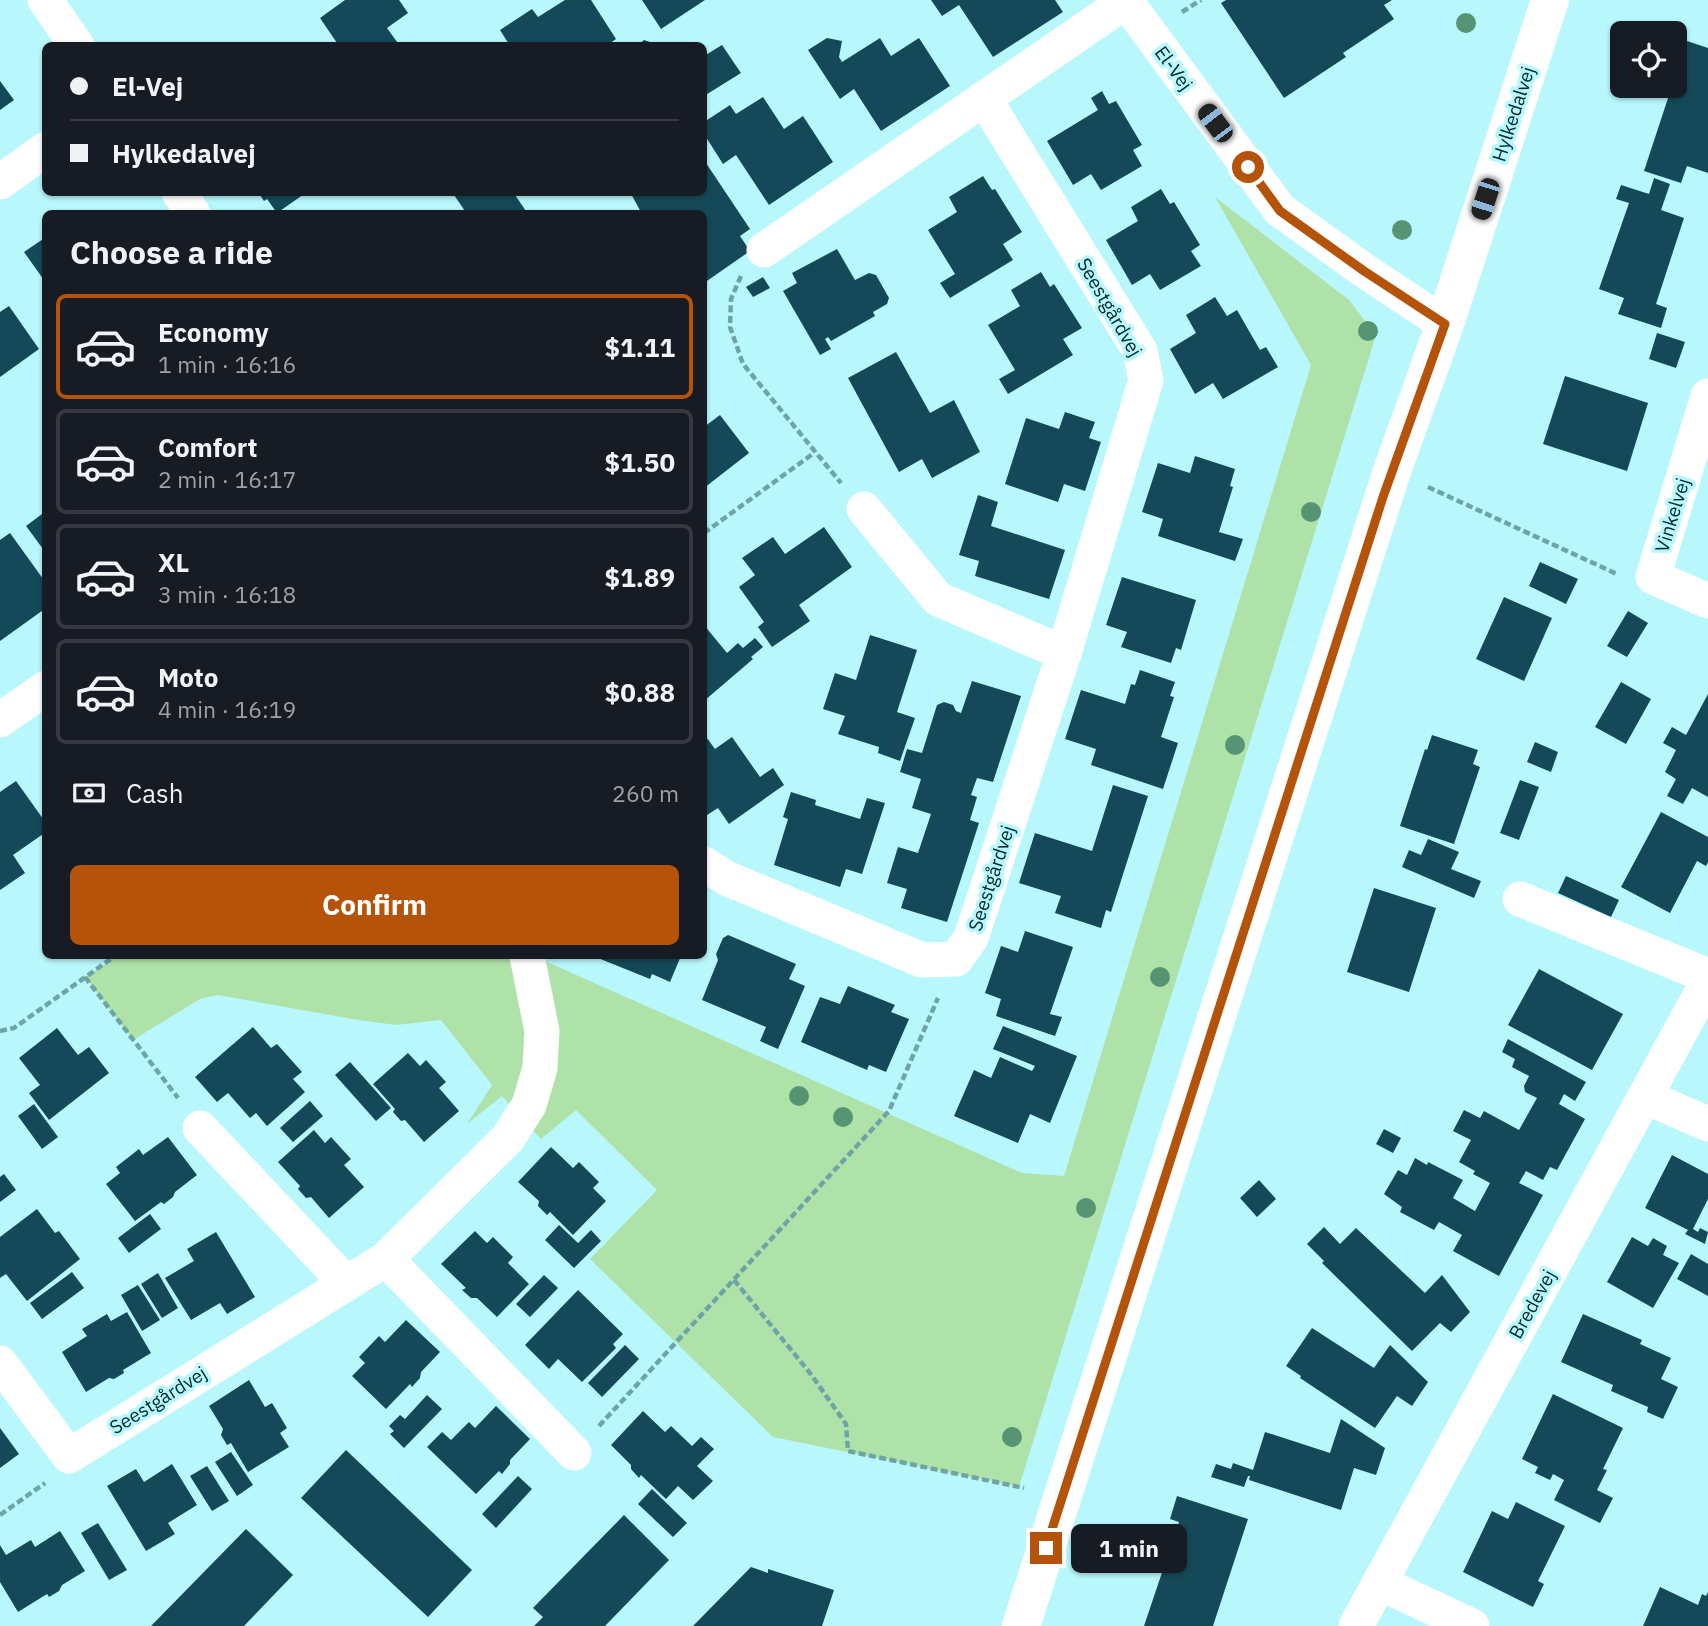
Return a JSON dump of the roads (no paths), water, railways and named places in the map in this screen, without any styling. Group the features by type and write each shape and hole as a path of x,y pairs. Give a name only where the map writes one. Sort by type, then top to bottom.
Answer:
{"street":[{"path":"45,0 74,42"},
{"name":"Hylkedalvej","path":"1021,1626 1392,471 1445,324 1550,0"},
{"path":"764,250 1125,1"},
{"name":"El-Vej","path":"1125,1 1280,211 1445,324"},
{"name":"Seestgårdvej","path":"707,866 726,878 922,960 956,959 971,938 1064,653 1146,380 1140,351 985,100"},
{"path":"0,182 42,152"},
{"name":"Vinkelvej","path":"1708,396 1653,577 1708,601"},
{"path":"864,509 938,599 1064,653"},
{"path":"0,720 42,691"},
{"name":"Bredevej","path":"1356,1626 1708,979 1520,900"},
{"name":"Seestgårdvej","path":"0,1363 69,1456 386,1258 508,1138 529,1105 540,1068 542,1031 528,959"},
{"path":"1646,1097 1708,1124"},
{"path":"201,1128 346,1283"},
{"path":"386,1258 573,1453"},
{"path":"1380,1583 1472,1626"}]}
